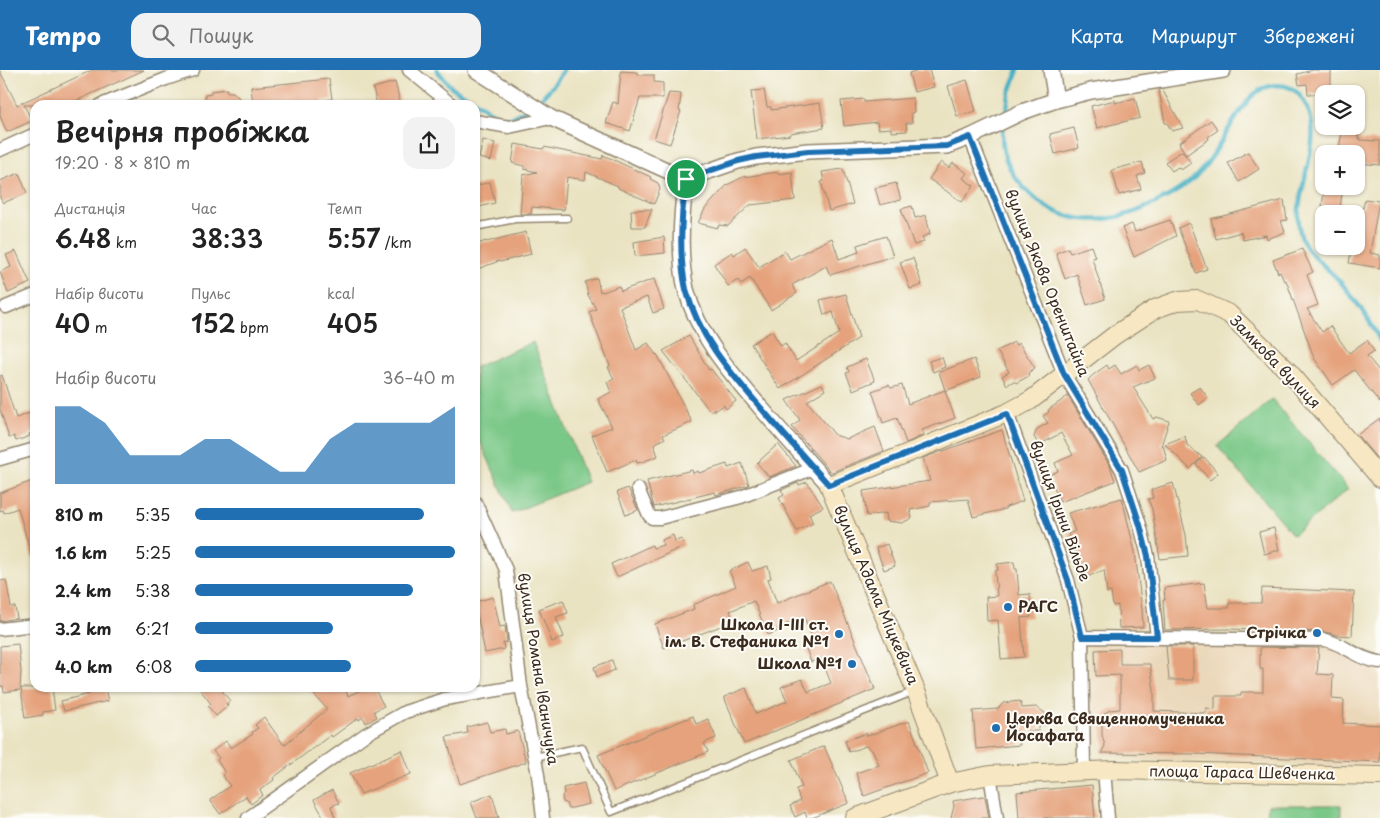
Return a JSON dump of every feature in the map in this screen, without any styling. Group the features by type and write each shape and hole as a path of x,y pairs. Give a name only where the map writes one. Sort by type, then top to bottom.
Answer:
{"main road":[{"name":"Замкова вулиця","path":"829,485 1007,414 1031,400 1116,334 1155,309 1177,301 1198,300 1229,314 1290,372 1380,478"},
{"name":"вулиця Адама Міцкевича","path":"829,485 916,691 950,783"},
{"name":"площа Тараса Шевченка","path":"855,818 950,783 990,775 1104,770 1380,776"}],"street":[{"path":"114,100 166,78 194,70"},
{"path":"409,70 446,100"},
{"path":"476,70 552,118 686,179 738,161 756,157 808,151 947,146 1022,112 1091,90 1223,70"},
{"path":"1051,70 1056,100"},
{"path":"480,123 509,127 552,118"},
{"path":"0,150 30,136"},
{"name":"вулиця Якова Оренштайна","path":"970,137 1064,374 1122,470 1148,556 1157,637"},
{"name":"вулиця Адама Міцкевича","path":"686,179 682,210 683,268 686,289 701,330 731,372 829,485"},
{"path":"6,307 30,297"},
{"name":"вулиця Ірини Вільде","path":"1007,414 1068,580 1082,637 1084,770"},
{"path":"0,459 30,450"},
{"path":"638,489 649,515 652,518 660,518 741,497 814,468"},
{"name":"вулиця Романа Іваничука","path":"480,513 506,570 521,686 535,757 543,818"},
{"path":"0,629 30,626"},
{"path":"1082,637 1325,640 1336,643 1367,659 1380,662"},
{"path":"248,818 366,734 405,712 445,699 521,686"},
{"path":"1104,770 1108,818"},
{"path":"990,775 997,818"}],"lane":[{"path":"480,227 515,219 566,218"},
{"path":"535,757 582,747 611,812 916,691"}],"shaded area":[{"path":"1089,639 1329,642 1351,661 1380,671 1380,767 1124,759 1103,751 1091,738"}],"green space":[{"path":"533,342 587,482 512,513 480,441 480,365"},
{"path":"1272,399 1348,489 1293,535 1217,446"},
{"path":"1268,805 1341,805 1341,818 1267,818"}],"building":[{"path":"92,70 144,70 78,100 30,100 30,105 24,105 30,117 30,122 7,132 0,116 0,71 17,105"},
{"path":"918,70 929,70 934,87 914,92 909,73"},
{"path":"1313,70 1331,70 1331,85 1315,85 1315,94 1308,94 1307,84 1299,85 1297,74"},
{"path":"621,71 636,72 638,75 654,75 654,82 663,83 663,98 640,98 630,131 606,123 613,102 618,104"},
{"path":"329,79 332,99 252,100 251,87"},
{"path":"967,80 976,111 957,116 948,86"},
{"path":"395,82 400,100 376,100 373,88"},
{"path":"227,89 227,92 233,92 241,100 206,100 205,95 211,94 211,91"},
{"path":"1162,89 1183,128 1172,131 1167,123 1165,123 1159,90"},
{"path":"764,90 767,107 771,107 771,110 820,103 824,128 757,139 751,91"},
{"path":"669,93 681,94 679,111 681,111 670,144 654,139"},
{"path":"913,98 914,112 911,113 912,123 906,123 907,131 891,132 891,128 878,129 877,122 844,126 841,101 864,99 864,102"},
{"path":"1135,98 1140,118 1097,128 1091,106 1115,100 1115,103"},
{"path":"1211,120 1218,130 1208,137 1209,139 1186,155 1179,143"},
{"path":"1074,128 1079,148 1055,154 1050,134"},
{"path":"1341,135 1358,135 1360,140 1380,141 1380,165 1365,164 1365,145 1340,145"},
{"path":"483,140 495,143 491,161 480,158"},
{"path":"515,144 543,149 544,147 602,159 603,155 651,177 650,179 658,183 660,189 654,204 586,172 585,180 567,177 564,210 532,207 531,214 520,214 523,175 537,172 524,169 524,166 512,163"},
{"path":"1182,151 1191,163 1181,170 1178,167 1172,171 1165,162"},
{"path":"1248,152 1259,169 1239,182 1228,163"},
{"path":"941,162 949,168 953,163 967,173 963,178 974,186 962,202 929,179"},
{"path":"1142,162 1145,173 1137,176 1141,189 1119,195 1112,170"},
{"path":"843,169 853,204 829,211 821,182 824,181 822,172"},
{"path":"778,172 778,174 792,172 795,200 750,205 728,226 719,225 718,228 698,223 705,209 727,185 743,177"},
{"path":"19,173 27,193 3,203 0,198 0,181"},
{"path":"490,182 495,203 480,207 480,185"},
{"path":"896,183 901,200 880,205 875,188"},
{"path":"1324,195 1342,195 1341,205 1322,205"},
{"path":"1365,199 1379,201 1370,253 1380,255 1380,268 1349,263 1350,255 1365,255"},
{"path":"1284,200 1287,220 1281,221 1285,232 1267,239 1266,235 1243,240 1241,232 1216,239 1211,219"},
{"path":"912,206 915,218 926,215 930,234 922,237 924,242 914,245 901,209"},
{"path":"652,209 645,227 632,227 631,210"},
{"path":"1170,220 1176,236 1134,257 1122,228 1132,224 1135,232"},
{"path":"1189,223 1207,269 1196,273 1178,228"},
{"path":"526,232 531,254 499,261 480,268 480,243"},
{"path":"886,236 893,256 830,275 826,266 792,285 797,293 771,310 750,278 741,284 738,280 728,286 714,264 732,252 734,255 745,247 759,267 785,251 790,259 832,238 839,259 859,252 857,245"},
{"path":"664,237 665,253 635,256 634,242"},
{"path":"1091,246 1095,257 1092,258 1105,299 1087,305 1077,274 1065,279 1056,253 1068,248 1070,253"},
{"path":"1302,249 1313,272 1307,275 1318,305 1307,309 1322,332 1330,326 1349,353 1367,340 1374,351 1367,356 1380,372 1380,403 1354,370 1333,385 1314,358 1286,280 1284,281 1280,272 1278,273 1273,260"},
{"path":"16,251 30,283 8,293 0,272 11,267 6,255"},
{"path":"913,258 922,285 910,289 900,262"},
{"path":"597,278 600,292 619,286 621,291 654,279 664,309 653,313 647,297 620,307 636,350 648,343 657,354 692,422 663,435 665,438 654,445 658,456 637,463 636,460 607,472 592,435 612,427 598,399 611,392 607,382 614,379 589,312 596,309 588,295 585,282"},
{"path":"846,294 859,338 780,389 751,344 772,331 781,346 785,343 796,361 839,333 833,312 824,315 820,300"},
{"path":"689,336 709,370 711,369 736,401 726,409 724,405 715,411 714,409 710,411 663,351"},
{"path":"1014,342 1016,345 1019,343 1035,368 1028,373 1029,376 1016,383 1014,381 1007,385 1002,376 1009,372 997,351"},
{"path":"942,357 945,367 933,372 929,361"},
{"path":"866,359 875,381 853,390 846,373 849,372 847,367"},
{"path":"974,359 981,377 945,391 955,418 922,430 924,435 906,443 897,418 883,423 872,391 889,385 891,388 902,385 908,404 945,390 939,372"},
{"path":"1107,365 1109,369 1115,365 1121,374 1137,365 1139,370 1149,365 1155,378 1133,387 1153,419 1157,417 1169,421 1161,446 1163,445 1167,460 1139,472 1088,380"},
{"path":"2,375 16,418 30,413 30,436 16,441 14,436 9,438 0,409 0,376"},
{"path":"822,384 825,390 807,401 835,435 847,439 875,427 884,451 832,472 830,471 792,427 800,420 786,400"},
{"path":"1200,387 1208,398 1199,405 1190,393"},
{"path":"1068,396 1110,466 1115,481 1060,502 1049,475 1058,471 1055,463 1073,455 1061,433 1039,445 1034,437 1037,429 1048,423 1043,416 1049,412 1048,410"},
{"path":"1380,418 1380,462 1357,435"},
{"path":"1002,430 1023,501 1005,509 973,517 968,499 930,502 930,506 910,510 912,518 902,523 887,521 886,513 867,516 863,491 930,481 923,458"},
{"path":"1185,436 1187,445 1202,457 1190,469 1165,444"},
{"path":"778,444 796,466 769,477 757,463"},
{"path":"1204,457 1218,473 1210,480 1196,464"},
{"path":"742,463 749,485 716,495 715,492 654,507 647,481 692,470 693,473 698,471 699,473 727,464 728,468"},
{"path":"30,482 30,550 18,508 4,513 3,510 0,511 0,493"},
{"path":"807,482 823,507 809,514 813,523 797,531 779,498 784,495 781,490 798,483 799,485"},
{"path":"1173,483 1186,535 1188,556 1160,559 1152,509 1148,499 1153,498 1151,490"},
{"path":"628,488 638,510 626,515 617,492"},
{"path":"1122,498 1135,552 1143,627 1119,628 1118,605 1113,606 1111,592 1107,593 1104,570 1084,578 1068,534 1075,531 1068,513"},
{"path":"1274,528 1279,550 1264,554 1259,532"},
{"path":"673,535 675,541 682,539 684,546 617,577 611,564 652,545 653,548 663,545 662,540"},
{"path":"887,544 895,566 884,570 876,548"},
{"name":"Школа №1","path":"748,562 752,571 768,566 771,578 768,579 777,603 830,581 875,689 744,744 724,697 746,688 756,714 787,701 781,687 802,679 808,692 831,683 821,658 811,662 805,646 814,642 804,617 777,628 778,631 768,635 754,601 730,611 733,619 726,622 726,624 664,648 655,624 694,609 693,605 736,586 729,571"},
{"name":"РАГС","path":"1014,562 1015,569 1017,569 1019,595 1030,594 1031,617 1021,618 1024,657 1001,659 998,620 987,621 986,597 997,596 995,571 998,570 997,564"},
{"path":"6,580 11,607 15,607 17,618 0,621 0,581"},
{"path":"1204,583 1208,608 1229,608 1229,603 1261,603 1262,588 1354,592 1352,636 1325,632 1229,629 1165,630 1164,588"},
{"path":"493,597 500,627 505,626 507,642 503,643 504,649 485,653 480,629 480,601"},
{"path":"563,600 568,613 556,617 564,637 552,642 539,609"},
{"path":"18,644 21,671 20,690 4,692 3,686 0,686 0,646"},
{"path":"1166,646 1193,646 1193,680 1169,680"},
{"path":"1260,647 1319,648 1317,674 1333,675 1332,699 1344,700 1343,723 1380,725 1380,762 1194,754 1101,753 1105,746 1102,735 1102,723 1105,713 1110,710 1120,709 1120,675 1096,676 1095,650 1120,649 1120,664 1150,664 1154,690 1154,711 1206,713 1206,708 1215,709 1215,696 1241,696 1241,692 1263,692 1263,669 1260,669"},
{"path":"612,660 615,670 597,677 594,667"},
{"path":"21,688 30,688 30,692 53,692 55,710 43,712 43,715 25,718"},
{"path":"88,692 106,692 108,701 64,711 61,701 89,694"},
{"path":"202,692 223,692 230,701 226,704 228,706 216,716 208,706 211,704"},
{"path":"312,692 346,692 348,696 356,692 376,692 384,706 374,711 377,717 366,723 363,717 359,720 358,718 332,737 331,735 328,737 273,778 274,780 260,790 263,795 251,804 246,796 220,814 210,800 230,786 222,775 225,773 217,760 219,758 213,751 226,741 231,748 253,734 252,732 258,728 255,725 264,717 284,745 327,709"},
{"name":"Церква Священномученика Йосафата","path":"1020,701 1022,708 1036,707 1045,713 1045,725 1040,725 1038,731 1028,731 1019,740 1020,745 976,749 973,711 998,709 1003,703"},
{"path":"693,716 696,724 708,719 716,738 704,743 708,752 614,791 598,755"},
{"path":"909,721 928,773 864,796 856,773 879,765 873,751 866,746 849,752 845,741 866,733 867,736"},
{"path":"487,722 490,732 505,729 506,734 518,731 526,762 460,784 446,737 468,733 467,727"},
{"path":"824,746 849,803 812,818 807,818 805,812 795,817 790,806 800,801 796,789 802,787 791,760"},
{"path":"402,750 411,774 361,794 350,773"},
{"path":"584,783 589,804 568,809 566,803 563,802 563,788"},
{"path":"1092,785 1095,818 1019,818 1017,792"},
{"path":"332,790 339,803 331,806 335,818 324,818 314,800"},
{"path":"492,794 499,818 477,818 471,802"},
{"path":"985,797 989,818 951,818 954,806 953,801"}],"waterway":[{"path":"437,70 450,86 472,100"},
{"path":"539,101 555,83 563,70"},
{"path":"1006,116 1009,94 1018,70"},
{"path":"1003,126 1002,136 1007,163 1016,179 1029,193 1043,204 1058,212 1089,220 1105,219 1137,211 1176,192 1207,164 1251,97 1266,87 1275,85 1293,89 1301,97 1311,116 1313,133 1311,152 1299,207 1299,225 1303,241 1311,253 1353,297 1380,341"},
{"path":"480,105 499,117 510,118 524,111"}],"place":[{"name":"РАГС","path":"1008,607"},
{"name":"Стрічка","path":"1317,633"},
{"name":"Школа I-III ст. ім. В. Стефаника №1","path":"839,634"},
{"name":"Школа №1","path":"852,664"},
{"name":"Церква Священномученика Йосафата","path":"996,728"}],"route":[{"path":"970,137 1064,374 1122,470 1148,556 1157,637 1082,637 1068,580 1007,414 829,485 731,372 701,330 686,289 683,268 682,210 686,179 738,161 756,157 808,151 947,146 970,137"}]}
